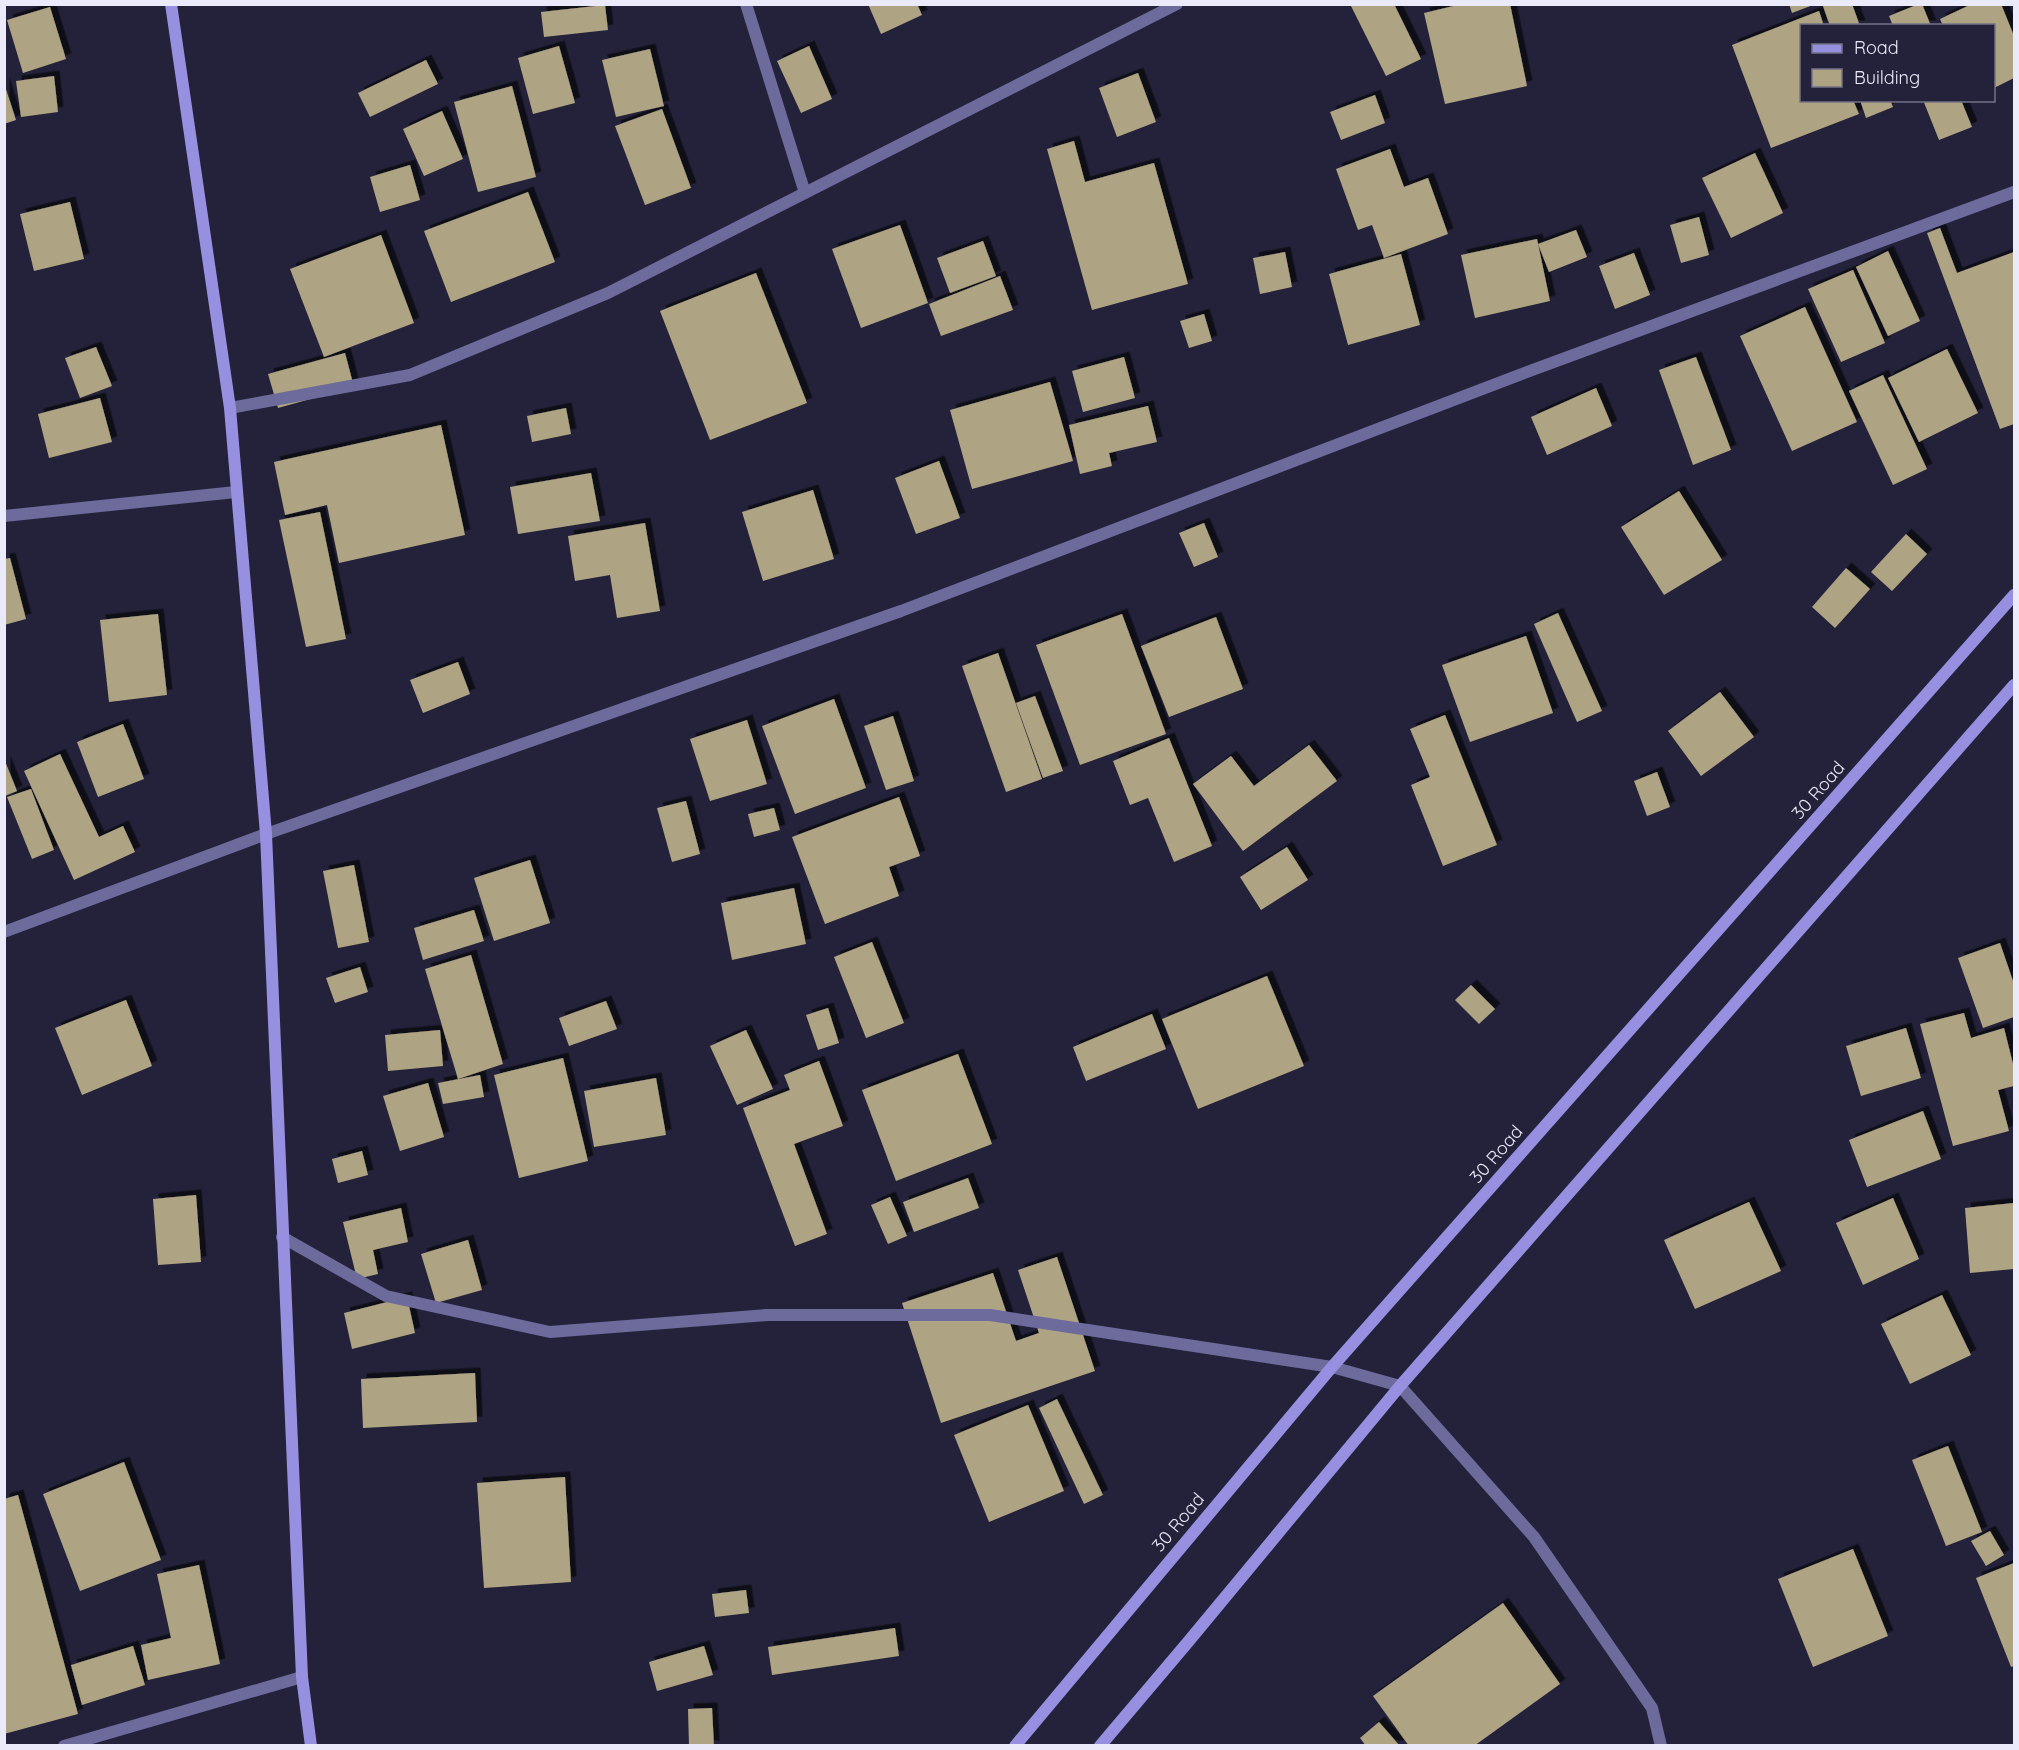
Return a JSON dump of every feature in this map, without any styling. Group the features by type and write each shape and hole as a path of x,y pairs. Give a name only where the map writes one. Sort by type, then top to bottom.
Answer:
{"main road":[{"path":"171,4 230,408 266,834 302,1677 311,1746"},
{"name":"30 Road","path":"1015,1746 1332,1367 2014,595"},
{"path":"1100,1746 1400,1386 2014,685"}],"street":[{"path":"746,4 805,193"},
{"path":"230,408 410,375 608,293 1177,4"},
{"path":"4,932 266,834 901,611 1527,372 2014,192"},
{"path":"4,516 236,492"},
{"path":"282,1237 386,1296 550,1332 767,1315 990,1315 1332,1367 1400,1386 1534,1537 1652,1708 1661,1746"},
{"path":"64,1746 302,1677"}],"building":[{"path":"868,4 917,4 922,15 881,34"},
{"path":"1350,4 1394,4 1421,59 1386,76"},
{"path":"1462,4 1510,4 1527,86 1445,104 1424,13"},
{"path":"1789,4 1813,4 1813,5 1792,13"},
{"path":"1852,4 1859,24 1829,24 1823,6"},
{"path":"1922,4 1930,24 1892,24 1889,16"},
{"path":"1972,4 2001,4 2014,36 2014,78 1995,88 1995,24 1942,24 1940,19"},
{"path":"605,5 608,30 544,37 541,12"},
{"path":"50,7 66,59 23,73 7,20"},
{"path":"1819,11 1823,24 1800,24 1800,102 1854,102 1859,114 1771,148 1732,45"},
{"path":"559,46 575,103 533,114 518,58"},
{"path":"809,46 832,99 801,113 777,61"},
{"path":"650,49 664,106 616,117 602,60"},
{"path":"426,60 438,84 370,117 358,93"},
{"path":"1138,73 1156,122 1117,137 1099,88"},
{"path":"54,76 58,112 21,117 16,81"},
{"path":"4,83 16,120 4,124"},
{"path":"512,86 536,177 478,192 454,102"},
{"path":"1375,95 1385,123 1341,140 1330,112"},
{"path":"1861,102 1891,102 1893,107 1866,118"},
{"path":"1924,102 1962,102 1972,127 1939,140"},
{"path":"662,109 691,188 645,205 615,126"},
{"path":"442,111 463,159 424,176 403,129"},
{"path":"1074,141 1085,182 1154,163 1188,284 1092,310 1047,149"},
{"path":"1390,149 1404,187 1428,178 1448,234 1384,258 1372,225 1358,230 1336,169"},
{"path":"1755,153 1783,213 1731,238 1702,178"},
{"path":"410,165 420,200 380,212 370,177"},
{"path":"528,192 555,262 451,302 424,231"},
{"path":"70,202 84,259 34,271 20,214"},
{"path":"1699,217 1709,255 1681,263 1670,225"},
{"path":"900,225 928,303 861,328 832,249"},
{"path":"1940,228 1957,273 2014,252 2014,424 2000,429 1927,233"},
{"path":"1576,230 1587,257 1549,272 1538,244"},
{"path":"381,235 414,323 324,357 290,269"},
{"path":"1537,239 1550,301 1475,318 1461,255"},
{"path":"983,241 996,276 950,293 937,258"},
{"path":"1888,251 1920,321 1888,336 1856,267"},
{"path":"1285,252 1292,287 1260,294 1253,258"},
{"path":"1634,253 1650,295 1615,309 1599,266"},
{"path":"1401,254 1420,325 1348,345 1329,274"},
{"path":"1853,270 1885,343 1841,362 1808,289"},
{"path":"756,273 807,403 710,440 660,311"},
{"path":"1000,276 1013,310 941,336 929,304"},
{"path":"1805,307 1857,422 1792,451 1740,336"},
{"path":"1204,314 1212,341 1189,348 1180,321"},
{"path":"96,347 112,386 80,398 65,358"},
{"path":"1947,349 1978,413 1919,442 1888,378"},
{"path":"345,353 354,387 278,408 268,374"},
{"path":"1124,357 1135,398 1083,412 1072,371"},
{"path":"1696,357 1731,450 1693,465 1659,370"},
{"path":"1883,375 1927,469 1893,485 1849,391"},
{"path":"1050,382 1073,461 972,489 950,410"},
{"path":"1596,388 1612,426 1547,455 1531,417"},
{"path":"100,398 112,442 49,458 38,414"},
{"path":"1148,406 1157,442 1109,453 1112,466 1080,474 1069,425"},
{"path":"566,408 571,434 532,442 527,416"},
{"path":"441,425 465,535 339,563 327,505 285,515 274,462"},
{"path":"939,461 960,518 916,534 895,478"},
{"path":"591,473 600,521 518,534 510,487"},
{"path":"813,490 834,559 763,581 742,512"},
{"path":"1679,491 1722,560 1664,595 1621,527"},
{"path":"320,512 346,639 306,647 279,520"},
{"path":"645,523 660,611 617,618 610,575 575,581 568,536"},
{"path":"1204,523 1218,557 1194,567 1179,533"},
{"path":"1906,534 1927,554 1892,591 1871,572"},
{"path":"10,558 26,619 4,625 4,559"},
{"path":"1846,568 1870,589 1835,628 1812,607"},
{"path":"1558,613 1602,711 1577,722 1534,624"},
{"path":"158,614 167,695 109,702 100,620"},
{"path":"1122,614 1166,734 1080,765 1036,645"},
{"path":"1216,617 1243,689 1169,717 1141,646"},
{"path":"1526,636 1553,713 1470,742 1442,665"},
{"path":"998,653 1042,779 1006,792 962,666"},
{"path":"458,662 470,694 423,713 410,680"},
{"path":"1720,692 1754,737 1701,776 1668,731"},
{"path":"1035,696 1063,771 1043,778 1016,703"},
{"path":"834,699 866,788 795,814 762,726"},
{"path":"1445,715 1497,845 1443,866 1411,785 1430,777 1410,729"},
{"path":"893,716 914,781 886,790 864,726"},
{"path":"747,720 767,784 710,801 690,739"},
{"path":"123,724 144,779 98,797 77,742"},
{"path":"1169,738 1212,846 1174,862 1148,798 1130,805 1113,761"},
{"path":"1309,745 1337,781 1243,851 1193,784 1231,756 1254,786"},
{"path":"60,754 99,837 123,826 135,852 74,880 24,771"},
{"path":"5,761 17,791 5,796"},
{"path":"1657,772 1670,807 1647,816 1634,781"},
{"path":"31,789 54,850 32,859 7,797"},
{"path":"899,797 920,856 889,867 899,896 825,924 792,837"},
{"path":"686,801 700,854 672,862 657,808"},
{"path":"774,808 780,830 754,837 748,814"},
{"path":"1287,847 1308,880 1261,910 1240,877"},
{"path":"530,860 550,923 494,941 474,878"},
{"path":"354,865 369,942 338,948 323,871"},
{"path":"794,888 806,944 732,960 721,903"},
{"path":"474,910 484,941 423,960 414,928"},
{"path":"872,942 904,1023 866,1038 834,957"},
{"path":"2000,943 2014,984 2014,1017 1983,1028 1958,958"},
{"path":"471,955 503,1064 458,1079 425,969"},
{"path":"360,967 368,992 335,1003 326,978"},
{"path":"1267,976 1304,1066 1198,1109 1162,1019"},
{"path":"1471,985 1495,1009 1479,1024 1455,1000"},
{"path":"126,1000 152,1066 82,1095 55,1028"},
{"path":"606,1001 617,1029 569,1046 559,1018"},
{"path":"828,1008 839,1043 818,1050 806,1015"},
{"path":"1964,1013 1971,1038 2004,1028 2014,1068 2014,1086 1998,1090 2009,1131 1953,1146 1920,1024"},
{"path":"1152,1014 1166,1049 1086,1081 1073,1047"},
{"path":"1906,1028 1921,1078 1861,1096 1846,1046"},
{"path":"440,1030 443,1066 388,1071 385,1035"},
{"path":"746,1030 773,1089 737,1105 710,1046"},
{"path":"958,1054 992,1144 896,1181 862,1090"},
{"path":"563,1058 588,1161 519,1178 494,1075"},
{"path":"819,1061 843,1126 794,1144 827,1234 795,1246 743,1108 790,1090 784,1075"},
{"path":"480,1075 484,1097 443,1104 438,1083"},
{"path":"656,1078 666,1135 594,1147 584,1091"},
{"path":"428,1083 444,1137 400,1151 383,1096"},
{"path":"1923,1111 1941,1159 1867,1187 1849,1140"},
{"path":"362,1151 368,1175 338,1183 332,1159"},
{"path":"968,1178 979,1208 914,1232 903,1202"},
{"path":"196,1195 201,1262 158,1265 153,1199"},
{"path":"890,1197 907,1236 888,1244 871,1205"},
{"path":"1893,1198 1919,1259 1863,1285 1836,1223"},
{"path":"1749,1202 1781,1271 1695,1309 1664,1240"},
{"path":"2014,1203 2014,1269 1970,1273 1965,1208"},
{"path":"401,1208 408,1242 373,1250 378,1274 357,1279 343,1222"},
{"path":"468,1240 482,1290 436,1303 421,1254"},
{"path":"1057,1257 1095,1371 941,1423 902,1303 993,1273 1016,1341 1039,1333 1018,1270"},
{"path":"1942,1295 1971,1355 1910,1384 1881,1324"},
{"path":"407,1297 415,1333 352,1349 344,1313"},
{"path":"475,1373 477,1422 363,1428 361,1379"},
{"path":"1057,1399 1103,1495 1084,1504 1039,1408"},
{"path":"1028,1405 1064,1491 989,1522 954,1435"},
{"path":"1948,1446 1982,1532 1946,1546 1912,1460"},
{"path":"124,1462 161,1560 80,1591 43,1494"},
{"path":"565,1477 571,1582 484,1588 477,1483"},
{"path":"18,1495 78,1714 4,1734 4,1499"},
{"path":"1990,1531 2004,1555 1986,1566 1971,1541"},
{"path":"1853,1549 1888,1636 1813,1667 1778,1579"},
{"path":"2014,1563 2014,1666 2011,1667 1976,1578"},
{"path":"199,1565 220,1664 148,1680 141,1645 171,1638 157,1574"},
{"path":"746,1590 749,1613 715,1617 712,1594"},
{"path":"1503,1603 1560,1684 1474,1746 1409,1746 1373,1696"},
{"path":"895,1628 899,1656 772,1675 768,1647"},
{"path":"133,1646 145,1685 82,1705 71,1665"},
{"path":"704,1646 713,1675 657,1691 649,1662"},
{"path":"712,1708 714,1746 689,1746 688,1709"},
{"path":"1379,1722 1400,1746 1366,1746 1360,1738"}]}
